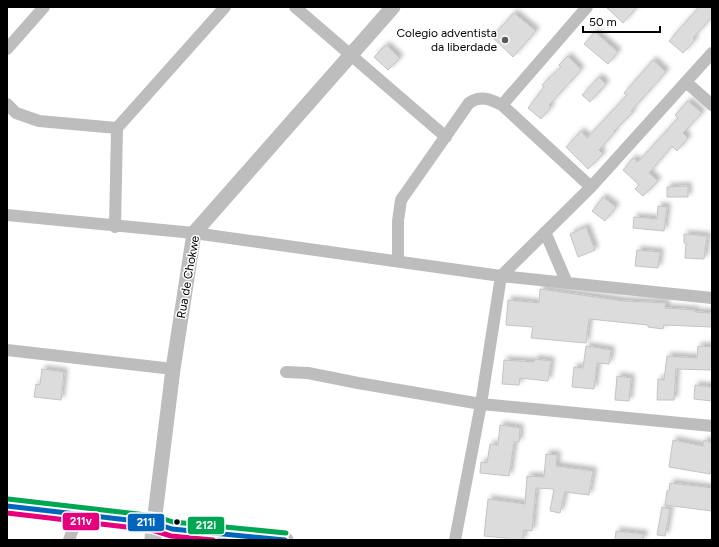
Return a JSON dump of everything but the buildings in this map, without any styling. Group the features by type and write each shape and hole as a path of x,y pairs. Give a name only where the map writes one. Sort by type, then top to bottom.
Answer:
{"main road":[{"path":"7,506 154,523 172,529 285,540"},
{"path":"153,540 154,523"}],"street":[{"path":"7,49 44,7"},
{"path":"115,226 117,128 225,7"},
{"path":"295,7 446,137"},
{"name":"Rua de Chokwe","path":"154,523 173,369 194,233 394,7"},
{"path":"502,105 587,7"},
{"path":"455,540 481,404 501,276 591,187 712,53"},
{"path":"686,82 712,105"},
{"path":"398,261 398,221 401,200 469,103 477,98 489,98 502,105 591,187"},
{"path":"7,104 16,113 40,121 117,128"},
{"path":"7,215 194,233 501,276 712,298"},
{"path":"545,232 567,283"},
{"path":"7,350 173,369"},
{"path":"286,372 308,373 481,404 712,426"},
{"path":"69,540 78,514"}],"transit line":[{"name":"212i","path":"8,499 155,516 173,522 286,533"},
{"name":"211i","path":"7,506 154,523 172,529 285,540"},
{"name":"211v","path":"7,513 152,530 171,536 213,540"}],"place":[{"name":"Colegio adventista da liberdade","path":"505,40"}]}
